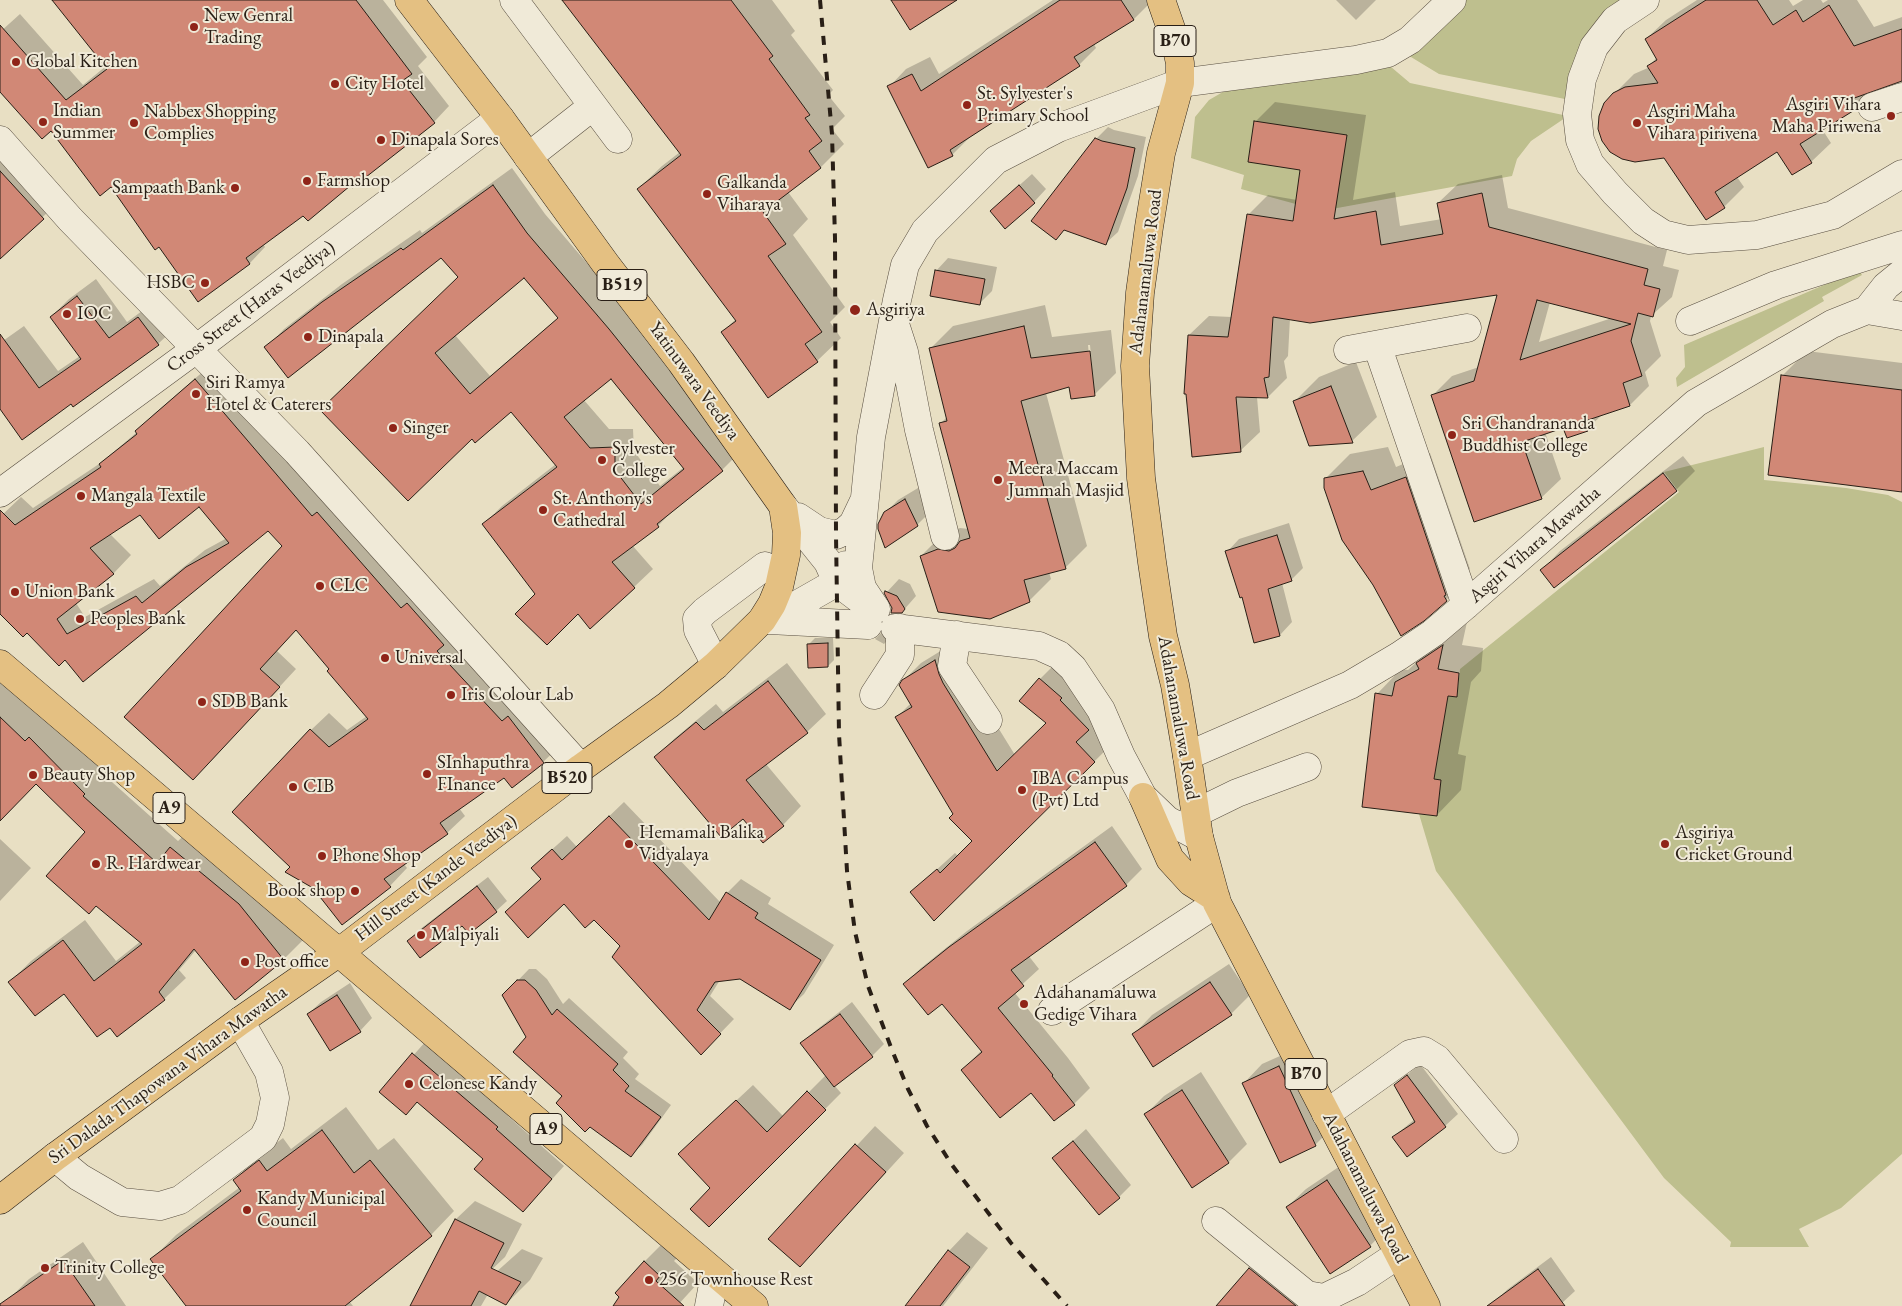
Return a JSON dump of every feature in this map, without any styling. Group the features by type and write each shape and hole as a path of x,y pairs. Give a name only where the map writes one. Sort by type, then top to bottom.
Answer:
{"main road":[{"name":"Yatinuwara Veediya","path":"409,0 500,118 681,362 783,506 787,533 786,554 772,577"},
{"name":"B70","path":"1161,0 1175,40 1180,63 1180,83"},
{"name":"Adahanamaluwa Road","path":"1180,83 1161,153 1149,227 1140,293 1135,366 1141,478 1152,562 1163,636 1187,756 1196,826 1216,900 1426,1306"},
{"name":"Hill Street (Kande Veediya)","path":"338,952 581,768 668,706 716,665 762,620 772,604 772,577"},
{"name":"A9","path":"0,664 754,1306"},
{"path":"1143,797 1170,859 1191,882 1216,900"},
{"name":"Sri Dalada Thapowana Vihara Mawatha","path":"0,1200 55,1157 240,1021 338,952"}],"street":[{"path":"514,0 618,139"},
{"path":"874,695 900,655 885,621 866,596 860,580 858,568 863,502 871,437 905,264 925,231 996,160 1058,128 1180,83 1356,60 1388,53 1410,40 1452,0"},
{"path":"1645,0 1615,20 1594,47 1582,79 1577,114 1580,140 1590,164 1614,193 1643,221 1663,234 1688,240 1757,235 1833,215 1892,180"},
{"path":"1872,107 1902,97"},
{"path":"528,157 593,106"},
{"name":"Cross Street (Haras Veediya)","path":"0,493 196,349 500,118"},
{"path":"0,140 70,219 297,452 581,768"},
{"path":"1690,320 1776,285 1902,244"},
{"path":"1902,273 1886,286 1867,310 1902,316"},
{"name":"Asgiri Vihara Mawatha","path":"1187,756 1350,685 1399,656 1433,633 1466,606 1696,403 1832,324 1867,310"},
{"path":"893,320 904,352 919,430 945,536"},
{"path":"1348,350 1467,328"},
{"path":"1377,345 1466,606"},
{"path":"783,506 819,531 836,535 845,532 852,524 863,502"},
{"path":"783,506 828,562 837,582 885,621"},
{"path":"762,620 786,611 837,582 861,539"},
{"path":"716,665 698,630 697,620 705,611 772,577"},
{"path":"762,620 885,621 958,636 1039,646 1059,655 1073,668 1101,710 1121,756 1143,797 1167,820 1196,826 1237,793 1307,767"},
{"path":"958,636 952,666 988,720"},
{"path":"1052,1011 1216,900"},
{"path":"55,1157 79,1176 122,1202 160,1206 180,1200 263,1138 270,1124 275,1098 269,1072 240,1021"},
{"path":"1326,1114 1410,1054 1424,1051 1437,1060 1504,1139"},
{"path":"1216,1221 1307,1295 1324,1298 1357,1282 1399,1254"},
{"path":"709,1306 715,1274"}],"green space":[{"path":"1462,0 1620,0 1594,27 1570,100 1439,74 1406,54"},
{"path":"1384,61 1410,83 1568,116 1531,141 1517,159 1512,176 1321,211 1241,189 1244,175 1191,158 1195,117 1209,100 1235,85"},
{"path":"1859,270 1862,275 1822,297 1824,301 1677,387 1676,378 1685,367 1684,345"},
{"name":"Asgiriya Cricket Ground","path":"1764,447 1764,480 1846,488 1888,495 1902,502 1902,1154 1841,1208 1799,1229 1809,1247 1730,1247 1731,1242 1664,1178 1436,871 1419,814 1437,816 1441,780 1434,779 1448,696 1457,697 1460,669 1679,492 1664,472"}],"building":[{"path":"52,0 356,0 412,74 402,81 435,123 352,188 350,186 308,221 303,216 246,258 250,264 198,302 159,247 155,250 111,187 100,196 51,131 42,139 0,92 0,25 66,100 107,69"},
{"path":"562,0 731,0 773,56 769,59 810,115 805,118 822,141 809,151 821,168 763,212 786,244 768,256 822,332 805,344 818,362 768,398 721,332 736,321 637,189 681,155"},
{"path":"891,0 957,0 910,30"},
{"path":"1060,0 1121,0 1134,20 1074,57 1080,66 950,150 953,156 928,168 887,86 912,74 921,91"},
{"path":"1706,0 1757,0 1773,25 1796,10 1803,22 1829,5 1854,46 1902,29 1902,81 1846,101 1853,111 1800,144 1812,163 1792,175 1777,152 1715,192 1725,208 1706,220 1664,158 1635,162 1622,159 1610,152 1602,141 1598,129 1599,116 1604,103 1613,93 1625,87 1658,83 1647,66 1657,60 1645,39"},
{"path":"1254,121 1347,135 1334,219 1376,211 1381,245 1443,234 1437,203 1482,193 1489,227 1648,269 1644,285 1660,289 1653,317 1638,313 1631,341 1642,376 1623,383 1630,406 1585,421 1588,431 1567,438 1563,428 1522,442 1542,499 1474,522 1431,395 1474,381 1497,295 1310,323 1273,317 1269,377 1264,378 1268,398 1236,397 1241,452 1192,457 1186,394 1184,394 1188,335 1228,337 1247,214 1293,221 1300,170 1248,162","holes":["1537,300 1631,324 1520,360"]},
{"path":"1095,138 1135,148 1127,188 1106,245 1064,230 1056,240 1031,221"},
{"path":"0,171 44,219 0,259"},
{"path":"493,185 527,233 609,329 723,471 657,524 659,527 612,562 635,588 590,629 578,614 547,645 515,614 535,594 482,524 557,467 511,412 475,443 472,439 408,501 320,410 458,277 441,258 288,378 264,347 322,302 401,248 403,250","holes":["524,278 558,318 470,394 435,353","611,379 684,469 641,504 615,470 615,447 590,448 564,417"]},
{"path":"1019,185 1035,203 1005,229 990,211"},
{"path":"935,270 985,279 980,305 930,296"},
{"path":"77,296 109,338 138,317 159,345 73,407 71,404 22,440 0,409 0,334 39,388 81,359 50,317"},
{"path":"1024,326 1031,358 1090,351 1095,396 1071,399 1069,387 1021,401 1066,569 1024,580 1030,602 990,619 938,612 920,556 938,549 949,551 955,548 960,541 970,538 939,423 947,421 929,348"},
{"path":"1781,375 1902,390 1902,492 1768,475"},
{"path":"195,379 312,516 317,512 401,608 407,603 444,645 437,651 502,721 508,716 544,763 512,788 504,778 440,823 448,834 384,879 391,887 342,925 313,888 285,872 290,867 232,812 310,729 329,747 368,719 327,671 329,669 296,630 260,669 280,687 193,780 124,717 282,546 268,531 83,682 65,660 59,666 27,633 23,637 0,614 0,510 15,525 101,467 99,464 137,434 135,431","holes":["199,507 229,543 186,567 142,603 136,596 67,634 57,619 114,574 90,548 140,515 159,539"]},
{"path":"1331,386 1353,443 1309,446 1293,401"},
{"path":"1363,471 1371,490 1406,477 1446,595 1444,596 1447,601 1424,621 1401,636 1373,585 1342,540 1324,488 1324,478"},
{"path":"1663,473 1677,491 1554,588 1540,570"},
{"path":"905,499 918,526 885,548 878,524 884,512"},
{"path":"1277,535 1292,581 1268,589 1280,636 1254,643 1242,597 1240,598 1225,551"},
{"path":"885,591 897,596 905,609 902,613 891,613 892,608 884,593"},
{"path":"828,643 828,667 808,668 807,644"},
{"path":"1443,645 1438,669 1459,673 1457,697 1448,696 1434,779 1441,780 1437,816 1362,807 1375,693 1392,696 1395,682 1419,669 1416,663"},
{"path":"935,660 943,683 997,771 1046,723 1019,701 1039,678 1062,698 1060,700 1089,730 1076,742 1095,762 934,921 910,892 937,869 940,873 972,841 949,818 953,814 895,717 912,707 899,685 902,680"},
{"path":"768,681 808,733 746,780 784,826 763,843 743,819 721,837 654,757 696,722 704,730"},
{"path":"0,717 25,741 29,737 85,794 83,796 157,863 170,847 239,904 284,960 235,1000 194,949 159,992 165,1000 117,1037 110,1028 97,1037 64,994 35,1016 8,982 63,940 94,981 142,944 96,906 89,914 46,876 85,832 36,784 0,821"},
{"path":"609,816 709,920 726,892 758,913 755,918 821,960 790,1010 740,979 715,982 697,1010 721,1034 701,1055 612,957 620,946 594,920 585,928 564,904 528,938 505,912 541,879 531,868 552,849 562,860"},
{"path":"1095,842 1127,886 1011,970 1024,986 998,1008 1075,1105 1054,1121 1031,1093 1000,1118 961,1070 982,1052 942,1004 928,1015 903,984 949,947"},
{"path":"477,886 497,912 469,934 462,926 420,958 407,941"},
{"path":"517,980 525,980 536,990 552,1015 557,1009 618,1064 613,1070 629,1086 625,1091 661,1117 631,1157 590,1127 585,1132 556,1103 562,1096 513,1052 526,1037 502,995"},
{"path":"1210,982 1232,1015 1153,1067 1132,1034"},
{"path":"337,995 361,1032 330,1051 307,1014"},
{"path":"840,1014 873,1057 834,1087 800,1043"},
{"path":"412,1053 498,1127 496,1129 552,1179 523,1212 474,1169 483,1159 417,1102 406,1115 379,1092"},
{"path":"1279,1066 1316,1146 1280,1163 1242,1083"},
{"path":"1407,1075 1446,1127 1407,1157 1392,1137 1415,1122 1394,1085"},
{"path":"1182,1090 1229,1163 1192,1188 1144,1114"},
{"path":"807,1091 826,1110 709,1227 690,1209 710,1188 678,1154 736,1100 767,1132"},
{"path":"322,1130 354,1173 370,1160 432,1236 345,1306 186,1306 150,1259 241,1191 233,1180 259,1160 267,1171"},
{"path":"1073,1141 1120,1198 1099,1215 1052,1158"},
{"path":"855,1144 886,1172 800,1267 768,1239"},
{"path":"1327,1180 1371,1247 1330,1274 1286,1207"},
{"path":"455,1219 504,1243 491,1268 521,1282 506,1305 479,1291 471,1306 410,1306"},
{"path":"948,1250 970,1267 940,1306 905,1306"},
{"path":"63,1260 95,1306 0,1306 0,1304"},
{"path":"644,1261 660,1276 656,1281 684,1306 613,1306 619,1297 615,1293"},
{"path":"1249,1268 1296,1306 1216,1306"},
{"path":"1538,1269 1565,1306 1487,1306"}],"railway":[{"path":"820,0 832,134 835,238 839,734 847,871 855,932 868,986 908,1089 927,1126 952,1165 1011,1243 1067,1306"}],"place":[{"name":"New Genral Trading","path":"194,27"},
{"name":"Global Kitchen","path":"16,62"},
{"name":"City Hotel","path":"335,84"},
{"name":"St. Sylvester's Primary School","path":"967,105"},
{"name":"Asgiri Vihara Maha Piriwena","path":"1891,116"},
{"name":"Indian Summer","path":"43,122"},
{"name":"Nabbex Shopping Complies","path":"134,123"},
{"name":"Asgiri Maha Vihara pirivena","path":"1637,123"},
{"name":"Dinapala Sores","path":"381,140"},
{"name":"Farmshop","path":"307,181"},
{"name":"Sampaath Bank","path":"235,188"},
{"name":"Galkanda Viharaya","path":"707,194"},
{"name":"HSBC","path":"205,283"},
{"name":"Asgiriya","path":"855,310"},
{"name":"IOC","path":"67,314"},
{"name":"Dinapala","path":"308,337"},
{"name":"Siri Ramya Hotel & Caterers","path":"196,394"},
{"name":"Singer","path":"393,428"},
{"name":"Sri Chandrananda Buddhist College","path":"1452,435"},
{"name":"Sylvester College","path":"602,460"},
{"name":"Meera Maccam Jummah Masjid","path":"998,480"},
{"name":"Mangala Textile","path":"81,496"},
{"name":"St. Anthony's Cathedral","path":"543,510"},
{"name":"CLC","path":"320,586"},
{"name":"Union Bank","path":"15,592"},
{"name":"Peoples Bank","path":"80,619"},
{"name":"Universal","path":"385,658"},
{"name":"Iris Colour Lab","path":"451,695"},
{"name":"SDB Bank","path":"202,702"},
{"name":"SInhaputhra FInance","path":"427,774"},
{"name":"Beauty Shop","path":"33,775"},
{"name":"CIB","path":"293,787"},
{"name":"IBA Campus (Pvt) Ltd","path":"1022,790"},
{"name":"Hemamali Balika Vidyalaya","path":"629,844"},
{"name":"Asgiriya Cricket Ground","path":"1665,844"},
{"name":"Phone Shop","path":"322,856"},
{"name":"R. Hardwear","path":"96,864"},
{"name":"Book shop","path":"355,891"},
{"name":"Malpiyali","path":"421,935"},
{"name":"Post office","path":"245,962"},
{"name":"Adahanamaluwa Gedige Vihara","path":"1024,1004"},
{"name":"Celonese Kandy","path":"409,1084"},
{"name":"Kandy Municipal Council","path":"247,1210"},
{"name":"Trinity College","path":"45,1268"},
{"name":"256 Townhouse Rest","path":"649,1280"}]}
